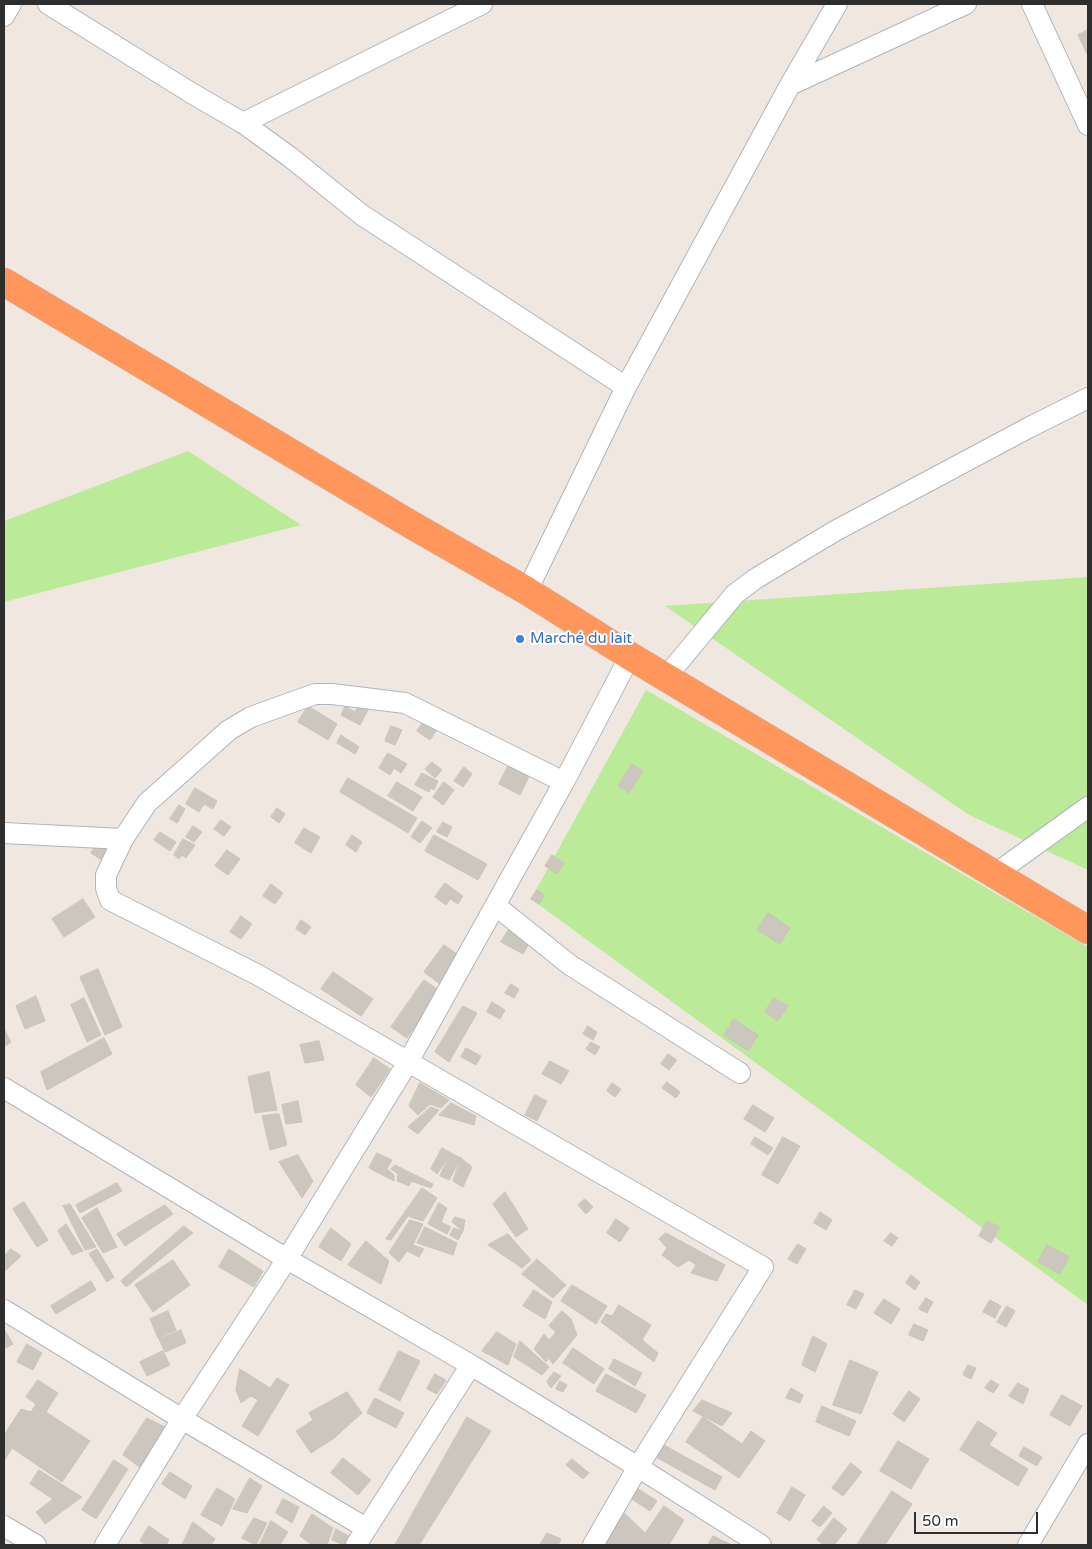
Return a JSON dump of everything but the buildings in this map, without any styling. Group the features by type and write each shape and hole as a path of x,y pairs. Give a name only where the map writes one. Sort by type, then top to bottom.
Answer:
{"highway":[{"path":"4,282 410,524 527,591 630,656 1088,930"}],"street":[{"path":"4,16 11,4"},
{"path":"48,4 243,123 290,157 362,215 626,387"},
{"path":"243,123 482,4"},
{"path":"527,591 626,387 790,85 837,4"},
{"path":"790,85 966,4"},
{"path":"1032,4 1088,125"},
{"path":"666,677 735,594 755,579 835,531 1088,398"},
{"path":"105,1545 182,1419 287,1259 408,1062 564,782 630,656"},
{"path":"564,782 405,703 332,694 314,694 251,717 229,730 147,803 123,838 106,875 106,888 110,900 258,975 762,1267 592,1545"},
{"path":"995,874 1088,807"},
{"path":"4,833 123,838"},
{"path":"496,906 570,965 740,1073"},
{"path":"4,1088 287,1259 471,1365 761,1545"},
{"path":"4,1310 182,1419 366,1528"},
{"path":"356,1545 471,1365"},
{"path":"1028,1545 1088,1444"},
{"path":"4,1526 36,1545"}],"green space":[{"path":"188,451 301,525 4,602 4,521"},
{"path":"1088,577 1088,870 969,815 665,606"},
{"path":"646,690 1088,947 1088,1305 531,899"}],"place":[{"name":"Marché du lait","path":"520,639"}]}
